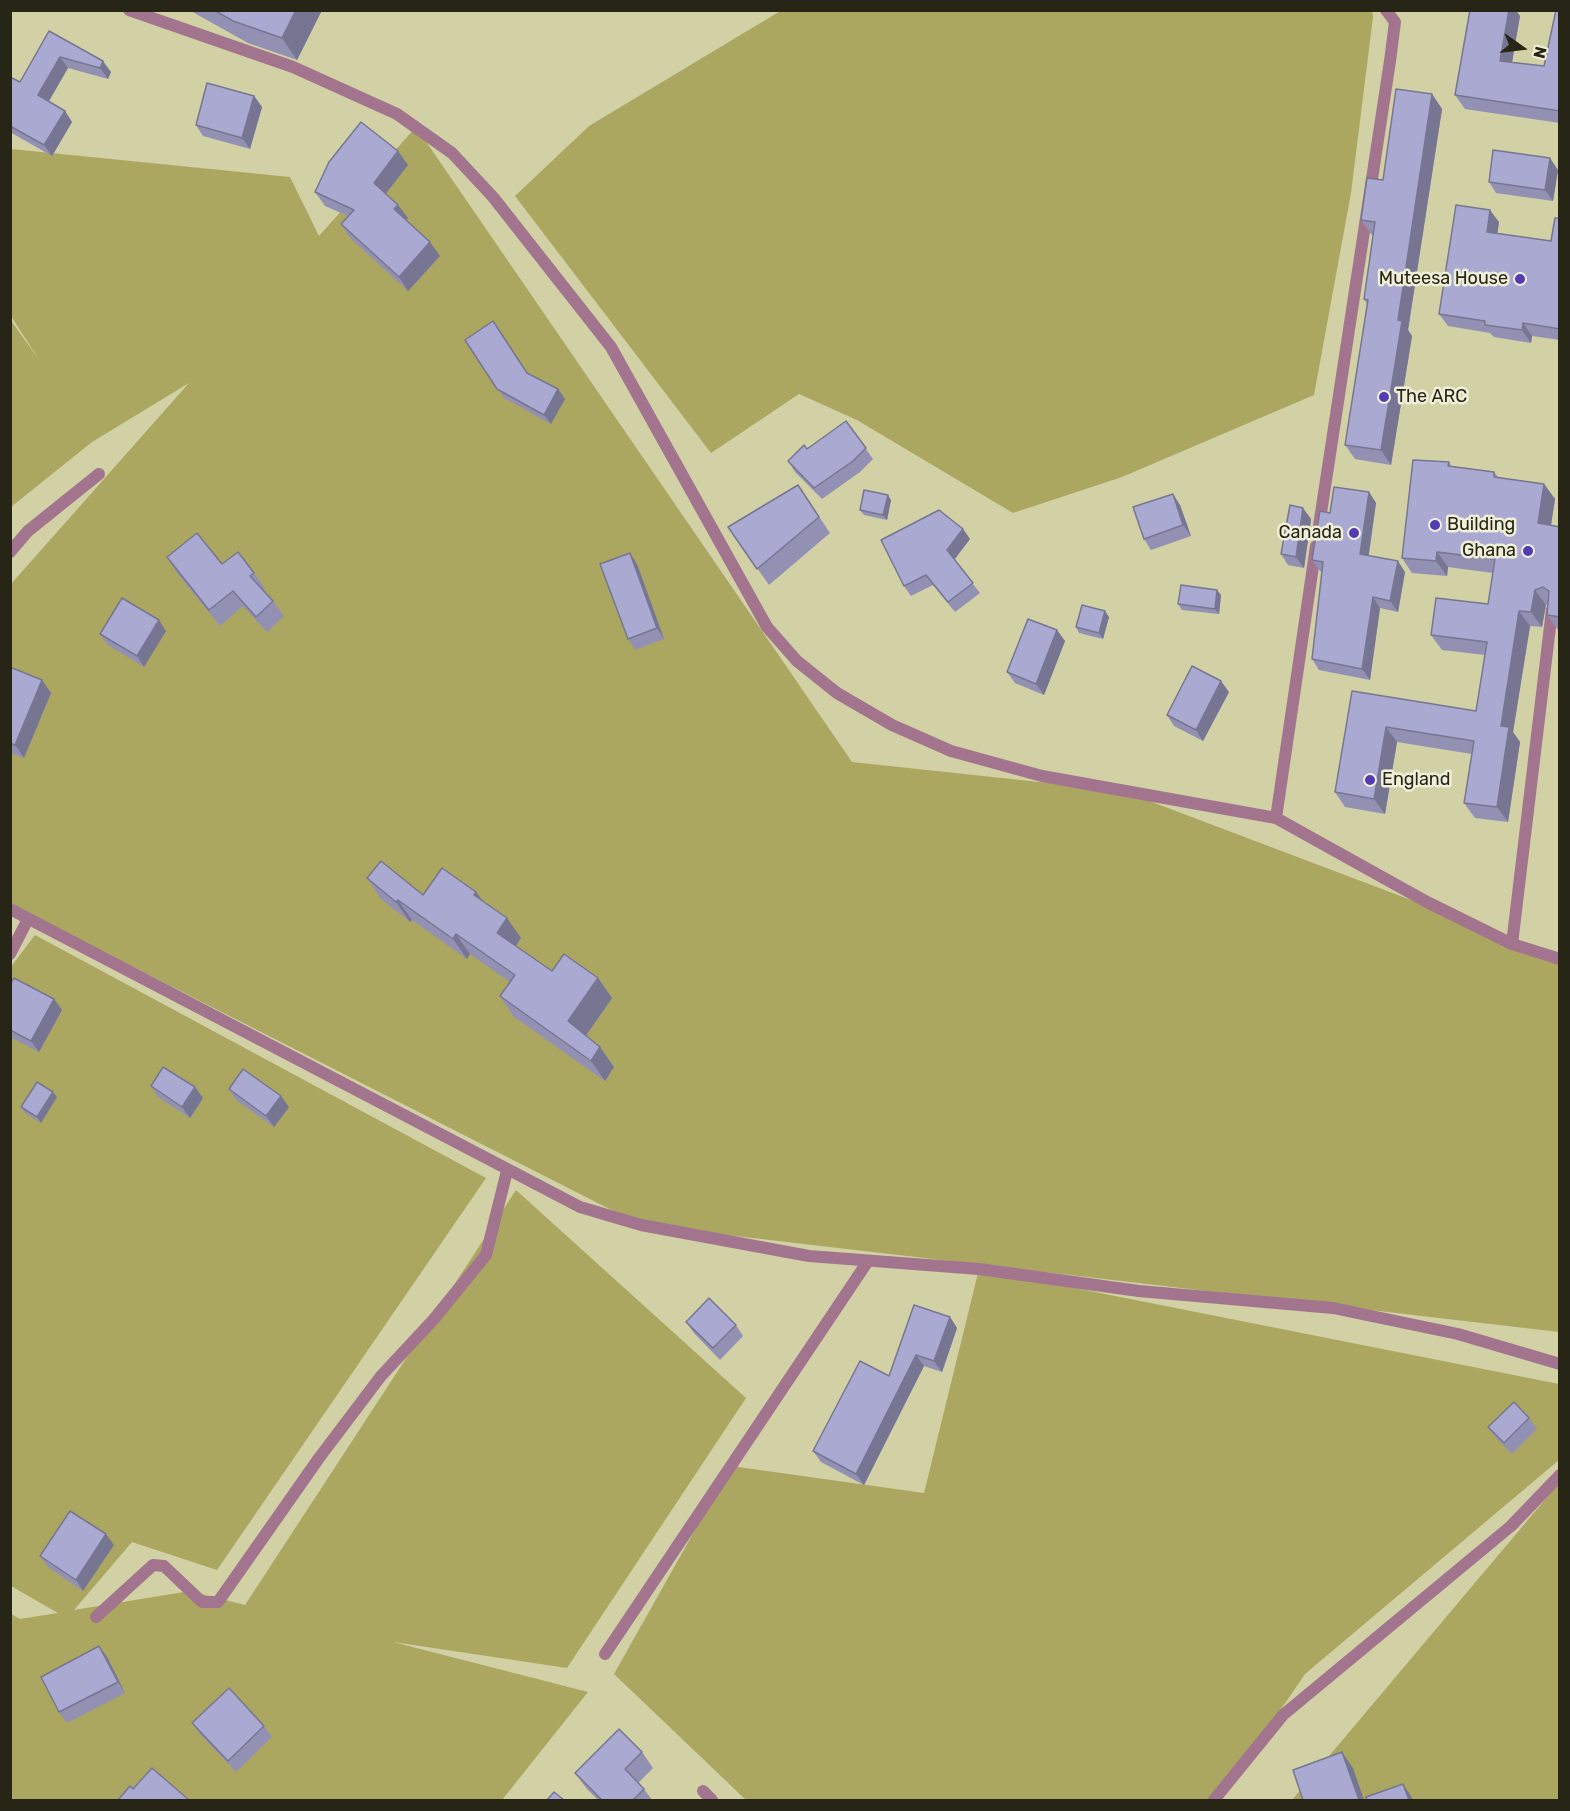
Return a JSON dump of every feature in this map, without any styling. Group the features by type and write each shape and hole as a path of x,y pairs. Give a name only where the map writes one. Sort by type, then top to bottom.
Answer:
{"street":[{"path":"129,10 276,60 304,72 397,114 452,153 493,196 611,347 767,627 797,661 837,693 892,725 951,751 1042,776 1276,818 1427,902 1512,944 1560,959"},
{"path":"1276,818 1358,256 1390,61 1395,22 1386,10"},
{"path":"10,552 28,531 99,474"},
{"path":"1512,944 1552,610"},
{"path":"10,909 507,1171 580,1207 641,1225 809,1256 979,1269 1139,1292 1333,1308 1458,1334 1560,1364"},
{"path":"10,954 28,919"},
{"path":"96,1617 153,1565 164,1566 202,1602 218,1602 318,1458 381,1376 434,1318 486,1255 507,1171"},
{"path":"605,1654 868,1261"},
{"path":"1214,1800 1283,1715 1510,1526 1560,1475"},
{"path":"703,1791 712,1800"}],"shaded area":[{"path":"782,10 1372,11 1351,193 1314,395 1122,477 1013,513 857,420 799,394 711,453 515,196 589,126"},
{"path":"416,127 852,762 1123,791 1559,956 1559,1332 641,1225 11,905 11,584 189,383 92,442 11,507 10,319 39,360 11,316 11,149 290,177 319,236"},
{"path":"35,935 486,1178 217,1570 132,1542 74,1610 190,1591 245,1605 516,1190 746,1398 567,1668 393,1642 588,1692 502,1800 11,1800 11,1614 20,1619 58,1613 11,1586 10,968"},
{"path":"979,1269 1559,1384 1559,1460 1305,1674 1219,1800 746,1800 614,1674 731,1466 924,1493"},
{"path":"1559,1483 1559,1800 1292,1800"}],"building":[{"path":"214,10 296,10 282,38 233,21"},
{"path":"1470,10 1509,10 1500,61 1544,66 1556,10 1560,10 1560,111 1455,95"},
{"path":"49,31 103,61 100,68 60,57 38,95 65,111 44,145 10,126 10,77 20,82"},
{"path":"207,83 254,96 242,138 196,125"},
{"path":"1396,89 1432,94 1398,320 1402,321 1381,450 1345,445 1368,300 1364,299 1375,222 1361,220 1367,178 1383,180"},
{"path":"361,122 398,151 374,183 398,205 394,209 430,242 399,277 341,224 354,210 315,192 329,162"},
{"path":"1493,150 1550,158 1545,190 1489,182"},
{"name":"Muteesa House","path":"1456,205 1490,210 1487,232 1551,241 1555,218 1560,218 1560,329 1523,323 1522,330 1485,325 1485,321 1439,314"},
{"path":"493,321 527,373 558,389 544,415 497,389 465,340"},
{"path":"846,421 866,448 853,461 814,488 788,461 804,445 807,449"},
{"path":"1413,460 1449,462 1448,466 1494,472 1494,477 1544,484 1538,523 1560,527 1560,617 1547,615 1549,591 1543,587 1535,590 1531,612 1519,611 1501,726 1509,727 1497,807 1464,803 1474,741 1386,727 1374,799 1335,792 1352,691 1476,711 1487,642 1431,635 1436,598 1488,604 1495,559 1437,552 1436,561 1402,558"},
{"path":"798,485 819,517 757,569 728,527"},
{"path":"1334,487 1369,492 1360,554 1398,561 1390,601 1373,597 1362,669 1312,659 1323,562 1312,560 1320,511 1330,513"},
{"path":"864,490 888,495 883,515 860,510"},
{"path":"1173,494 1183,525 1144,539 1133,507"},
{"path":"1290,505 1303,508 1296,557 1281,554"},
{"path":"939,510 963,529 947,550 973,583 948,602 926,575 904,586 881,540"},
{"path":"197,533 222,564 238,552 254,573 250,576 273,601 256,617 233,591 209,610 167,557"},
{"path":"630,553 657,628 628,639 600,564"},
{"path":"1181,585 1217,590 1215,609 1178,604"},
{"path":"122,598 159,620 137,656 100,634"},
{"path":"1082,605 1105,611 1099,633 1076,627"},
{"path":"1028,619 1057,630 1036,684 1007,672"},
{"path":"1192,666 1221,681 1196,730 1167,715"},
{"path":"10,667 42,680 15,745 10,743"},
{"path":"381,861 423,895 442,868 476,892 474,895 507,918 497,933 552,971 564,954 598,978 568,1021 600,1047 591,1061 500,996 515,975 456,934 453,939 398,900 396,902 367,878"},
{"path":"14,978 54,999 31,1041 10,1030 10,985"},
{"path":"163,1067 195,1087 182,1107 151,1086"},
{"path":"243,1069 281,1096 266,1116 229,1089"},
{"path":"37,1082 53,1092 37,1117 21,1107"},
{"path":"709,1298 736,1325 713,1348 686,1322"},
{"path":"914,1305 950,1317 934,1361 916,1355 856,1474 813,1451 860,1361 889,1376"},
{"path":"1514,1402 1529,1418 1504,1443 1488,1427"},
{"path":"70,1511 106,1534 76,1580 40,1556"},
{"path":"99,1646 118,1682 59,1712 41,1677"},
{"path":"229,1688 264,1726 228,1761 192,1723"},
{"path":"619,1729 642,1752 625,1769 644,1789 633,1800 602,1800 575,1773"},
{"path":"1342,1752 1359,1800 1303,1800 1293,1770"},
{"path":"152,1768 189,1800 118,1800 130,1786 133,1789"},
{"path":"1403,1784 1409,1800 1367,1800 1366,1797"},
{"path":"554,1792 564,1800 547,1800"}],"place":[{"name":"Muteesa House","path":"1520,279"},
{"name":"The ARC","path":"1384,397"},
{"name":"Building","path":"1435,525"},
{"name":"Canada","path":"1354,533"},
{"name":"Ghana","path":"1528,551"},
{"name":"England","path":"1370,780"}]}
